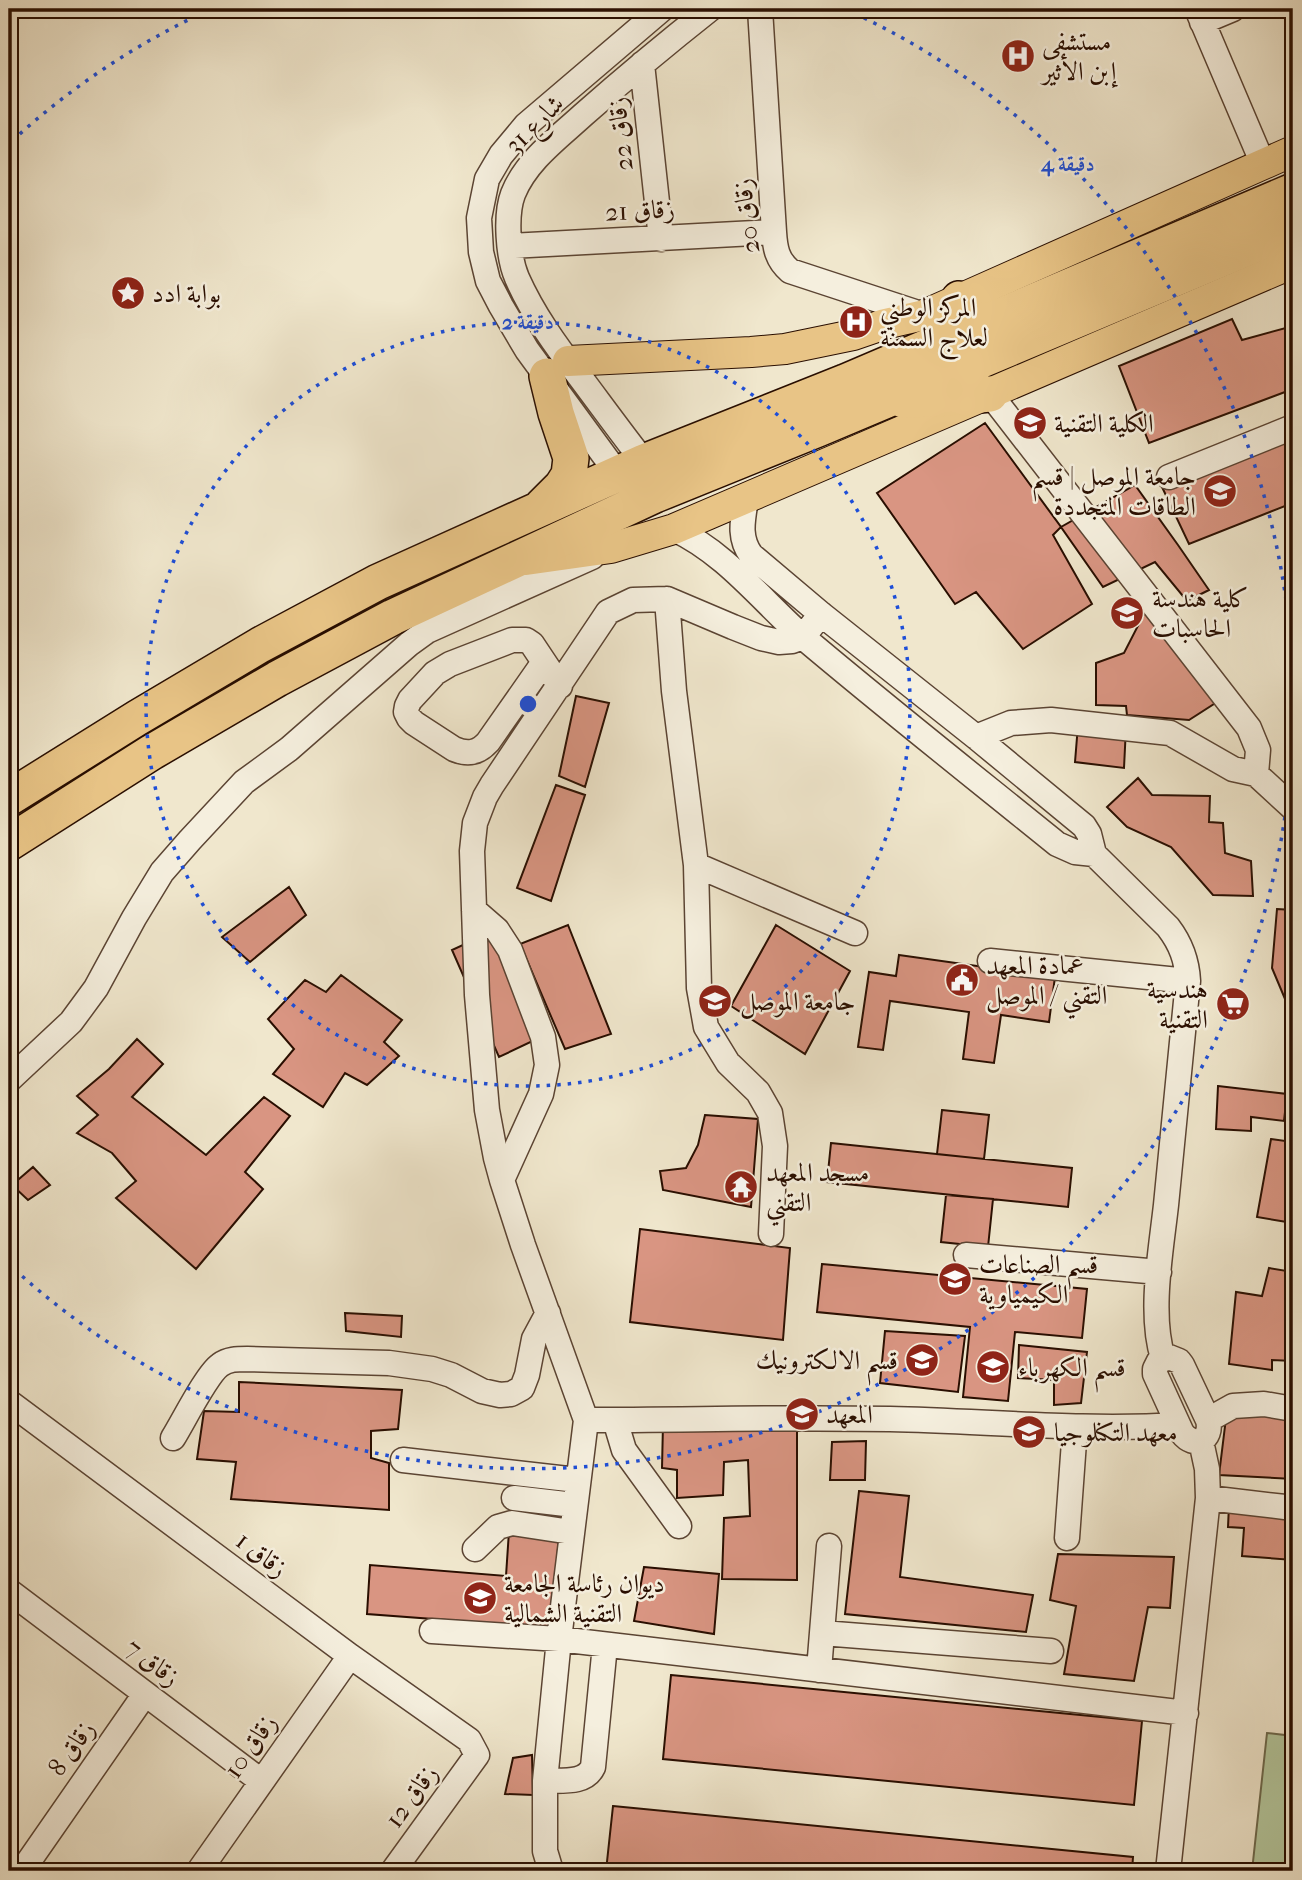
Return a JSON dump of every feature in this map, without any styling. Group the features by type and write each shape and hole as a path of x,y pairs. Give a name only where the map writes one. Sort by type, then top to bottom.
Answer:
{"highway":[{"path":"9,798 260,645 378,582 630,468 845,382 967,314 1293,191"},
{"path":"9,843 152,752 277,679 393,617 655,495 1293,229"},
{"path":"541,507 569,475 571,458 556,413 547,362"},
{"path":"885,399 937,399 990,394"}],"main road":[{"path":"547,362 785,349 925,315 967,314 1293,151"},
{"path":"516,560 611,548 674,529 1293,263"}],"street":[{"name":"شارع 31","path":"630,468 488,281 481,252 479,218 487,179 526,125 662,9"},
{"name":"شارع 31","path":"547,362 550,336 516,275 510,246 509,209 513,194 522,177 544,150 642,64 710,9"},
{"name":"زقاق 20","path":"760,9 774,232 778,257 790,271 925,315"},
{"path":"1233,9 1199,15 1263,164"},
{"name":"زقاق 22","path":"642,64 661,239"},
{"path":"588,72 608,93"},
{"path":"487,179 513,194"},
{"name":"زقاق 21","path":"510,246 774,232"},
{"path":"990,394 1249,728 1258,750 1256,774"},
{"path":"1169,477 1293,427"},
{"path":"746,499 742,539 751,555 1084,826 1094,854 1168,927 1184,952 1188,981 1156,1324 1163,1358"},
{"path":"674,529 698,542 720,559 803,637 1057,844 1075,852 1094,854"},
{"path":"720,559 742,539"},
{"path":"9,1080 71,1022 96,988 162,872 244,782 289,749 427,631 611,548"},
{"path":"551,1871 545,1851 545,1780 574,1505 586,1420 502,1180 487,1110 474,910 472,844 475,823 492,785 608,612 633,600 667,599 761,638 779,642 803,637 821,614"},
{"path":"667,599 674,691 696,865 699,988 706,1027 728,1063 758,1091 770,1113 775,1146 771,1234"},
{"path":"544,662 488,742 476,751 469,753 454,749 414,723 406,712 410,700 435,673 450,664 512,640 526,640 532,644 544,662 560,686"},
{"path":"976,737 1011,723 1051,720 1170,733 1233,769 1256,774 1293,808"},
{"path":"696,865 855,933"},
{"path":"474,910 497,930 510,950 546,1051 547,1065 541,1094 502,1180"},
{"path":"990,961 1188,981"},
{"path":"966,1255 1159,1272"},
{"path":"173,1438 210,1377 218,1367 230,1360 400,1365 432,1369 451,1375 482,1391 500,1395 511,1394 522,1388 534,1339 548,1313"},
{"path":"1168,1871 1208,1498 1204,1430 1182,1365 1174,1358 1163,1358 1157,1365 1155,1374 1178,1425 1186,1439 1193,1442 1204,1430 1233,1406 1264,1404 1293,1409"},
{"name":"زقاق 1","path":"9,1402 350,1656 468,1740 477,1755"},
{"path":"586,1420 891,1419 1075,1428 1178,1425"},
{"path":"615,1420 624,1450 679,1526"},
{"path":"1067,1538 1075,1428"},
{"path":"403,1460 577,1480"},
{"path":"514,1498 574,1505"},
{"path":"1208,1498 1286,1507"},
{"path":"475,1549 498,1527 512,1523 571,1532"},
{"path":"819,1670 828,1546"},
{"name":"زقاق 7","path":"9,1591 261,1781"},
{"path":"432,1631 559,1639 1186,1713"},
{"path":"822,1633 1051,1651"},
{"path":"545,1780 583,1778 590,1774 593,1767 605,1645"},
{"name":"زقاق 10","path":"199,1871 350,1656"},
{"name":"زقاق 8","path":"22,1871 145,1694"},
{"name":"زقاق 12","path":"393,1871 477,1755"}],"green space":[{"path":"1267,1733 1293,1736 1293,1871 1252,1871"}],"building":[{"path":"1232,319 1242,340 1293,326 1293,389 1149,443 1119,366"},
{"path":"985,423 1061,527 1053,535 1092,604 1023,649 976,592 955,604 877,493"},
{"path":"1293,437 1293,510 1290,504 1189,544 1162,487"},
{"path":"1135,485 1209,590 1187,601 1155,562 1103,587 1061,527"},
{"path":"1145,612 1217,702 1189,720 1127,715 1126,706 1096,705 1096,663 1124,653"},
{"path":"576,696 609,703 585,787 559,776"},
{"path":"1078,725 1126,727 1124,768 1075,762"},
{"path":"1138,778 1152,795 1210,796 1209,822 1223,823 1225,853 1251,861 1253,896 1213,895 1171,847 1127,827 1107,807"},
{"path":"556,785 585,795 551,901 517,888"},
{"path":"289,887 306,915 250,962 222,937"},
{"path":"1277,909 1293,910 1293,1018 1272,968"},
{"path":"568,925 611,1034 565,1049 520,944"},
{"path":"776,925 850,971 805,1054 731,1006"},
{"path":"493,931 539,1038 499,1057 452,950"},
{"path":"899,955 1055,977 1049,1022 1001,1015 994,1063 963,1059 969,1012 890,1001 883,1050 858,1047 869,972 896,976"},
{"path":"341,975 402,1020 384,1042 399,1056 367,1085 345,1073 323,1107 273,1074 294,1049 268,1019 305,980 326,992"},
{"path":"137,1039 163,1064 132,1097 206,1155 264,1097 290,1116 245,1172 263,1189 196,1269 116,1198 136,1181 112,1153 77,1133 98,1115 77,1096 109,1069"},
{"path":"1218,1086 1287,1094 1284,1121 1251,1117 1251,1131 1216,1129"},
{"path":"942,1110 989,1115 984,1159 937,1154"},
{"path":"705,1115 758,1119 751,1207 663,1190 660,1171 686,1168 698,1145"},
{"path":"1271,1139 1293,1142 1293,1223 1257,1217"},
{"path":"831,1143 1072,1168 1068,1207 827,1182"},
{"path":"33,1167 50,1185 28,1200 12,1185"},
{"path":"946,1195 993,1199 988,1247 941,1242"},
{"path":"640,1229 790,1248 783,1340 630,1322"},
{"path":"822,1264 1087,1289 1082,1338 1015,1332 1008,1401 963,1397 970,1327 817,1312"},
{"path":"1269,1268 1293,1272 1293,1361 1272,1360 1272,1370 1229,1364 1236,1292 1262,1296"},
{"path":"345,1313 402,1316 401,1337 346,1331"},
{"path":"885,1331 965,1336 958,1392 880,1383"},
{"path":"1019,1345 1087,1352 1081,1403 1054,1405 1054,1380 1018,1378"},
{"path":"239,1382 402,1390 398,1429 371,1431 371,1458 389,1463 389,1510 231,1499 236,1462 197,1459 204,1411 239,1412"},
{"path":"1227,1410 1293,1415 1293,1479 1219,1475"},
{"path":"663,1424 797,1427 797,1580 722,1579 724,1518 750,1516 748,1460 724,1462 723,1495 677,1498 677,1470 662,1468"},
{"path":"866,1441 865,1480 830,1480 832,1442"},
{"path":"859,1491 909,1496 900,1577 1033,1595 1026,1632 845,1614"},
{"path":"1229,1505 1293,1510 1293,1560 1242,1556 1244,1528 1228,1527"},
{"path":"509,1531 559,1535 552,1628 367,1614 370,1565 506,1576"},
{"path":"1058,1554 1174,1557 1170,1608 1148,1607 1134,1681 1064,1674 1076,1606 1050,1600"},
{"path":"644,1567 719,1574 714,1634 634,1621"},
{"path":"671,1675 1142,1721 1134,1805 663,1759"},
{"path":"532,1755 533,1795 505,1794 513,1758"},
{"path":"613,1806 1133,1857 1132,1871 606,1871"}],"place":[{"name":"مستشفى إبن الأثير","path":"1018,56"},
{"name":"بوابة ادد","path":"128,293"},
{"name":"المركز الوطني لعلاج السمنة","path":"856,322"},
{"name":"الكلية التقنية","path":"1030,423"},
{"name":"جامعة الموصل | قسم الطاقات المتجددة","path":"1220,491"},
{"name":"كلية هندسة الحاسبات","path":"1127,613"},
{"name":"عمادة المعهد التقني / الموصل","path":"962,980"},
{"name":"جامعة الموصل","path":"715,1001"},
{"name":"هندسية التقنية","path":"1233,1004"},
{"name":"مسجد المعهد التقني","path":"741,1187"},
{"name":"قسم الصناعات الكيمياوية","path":"955,1279"},
{"name":"قسم الالكترونيك","path":"922,1360"},
{"name":"قسم الكهرباء","path":"993,1367"},
{"name":"المعهد","path":"802,1414"},
{"name":"معهد التكنلوجيا","path":"1029,1432"},
{"name":"ديوان رئاسة الجامعة التقنية الشمالية","path":"480,1598"}]}
